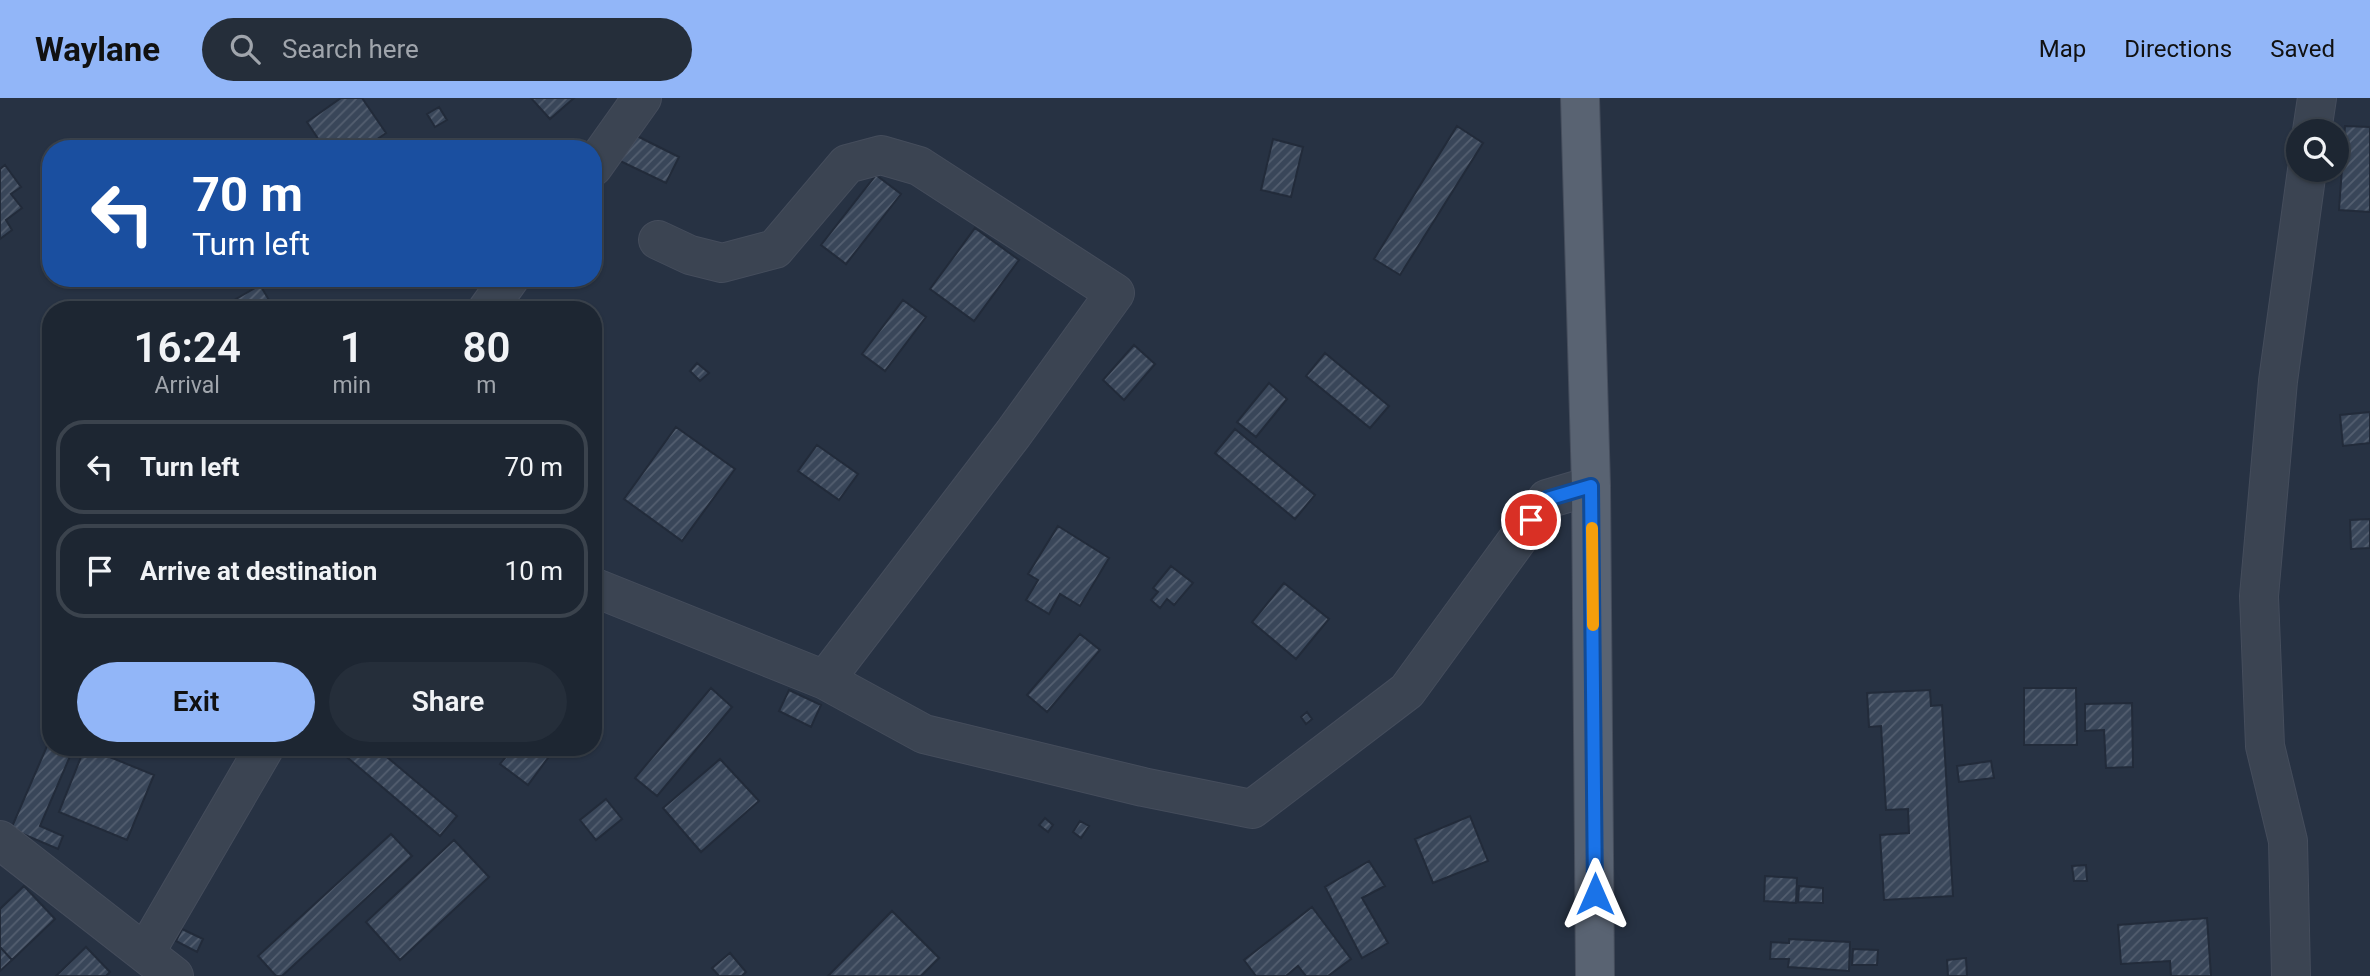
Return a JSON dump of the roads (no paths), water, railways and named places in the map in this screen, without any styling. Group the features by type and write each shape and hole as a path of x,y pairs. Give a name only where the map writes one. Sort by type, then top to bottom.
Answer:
{"main road":[{"path":"1580,98 1591,486 1595,976"}],"street":[{"path":"602,154 642,98"},
{"path":"2313,119 2316,98"},
{"path":"658,240 690,255 722,263 775,248 847,164 881,155 919,166 1115,293 1013,434 825,680"},
{"path":"2291,976 2288,841 2264,746 2259,596 2277,381 2305,182"},
{"path":"602,591 825,680 924,734 1143,787 1252,809 1407,691 1547,499 1591,486"},
{"path":"0,839 160,965 261,756"}]}
